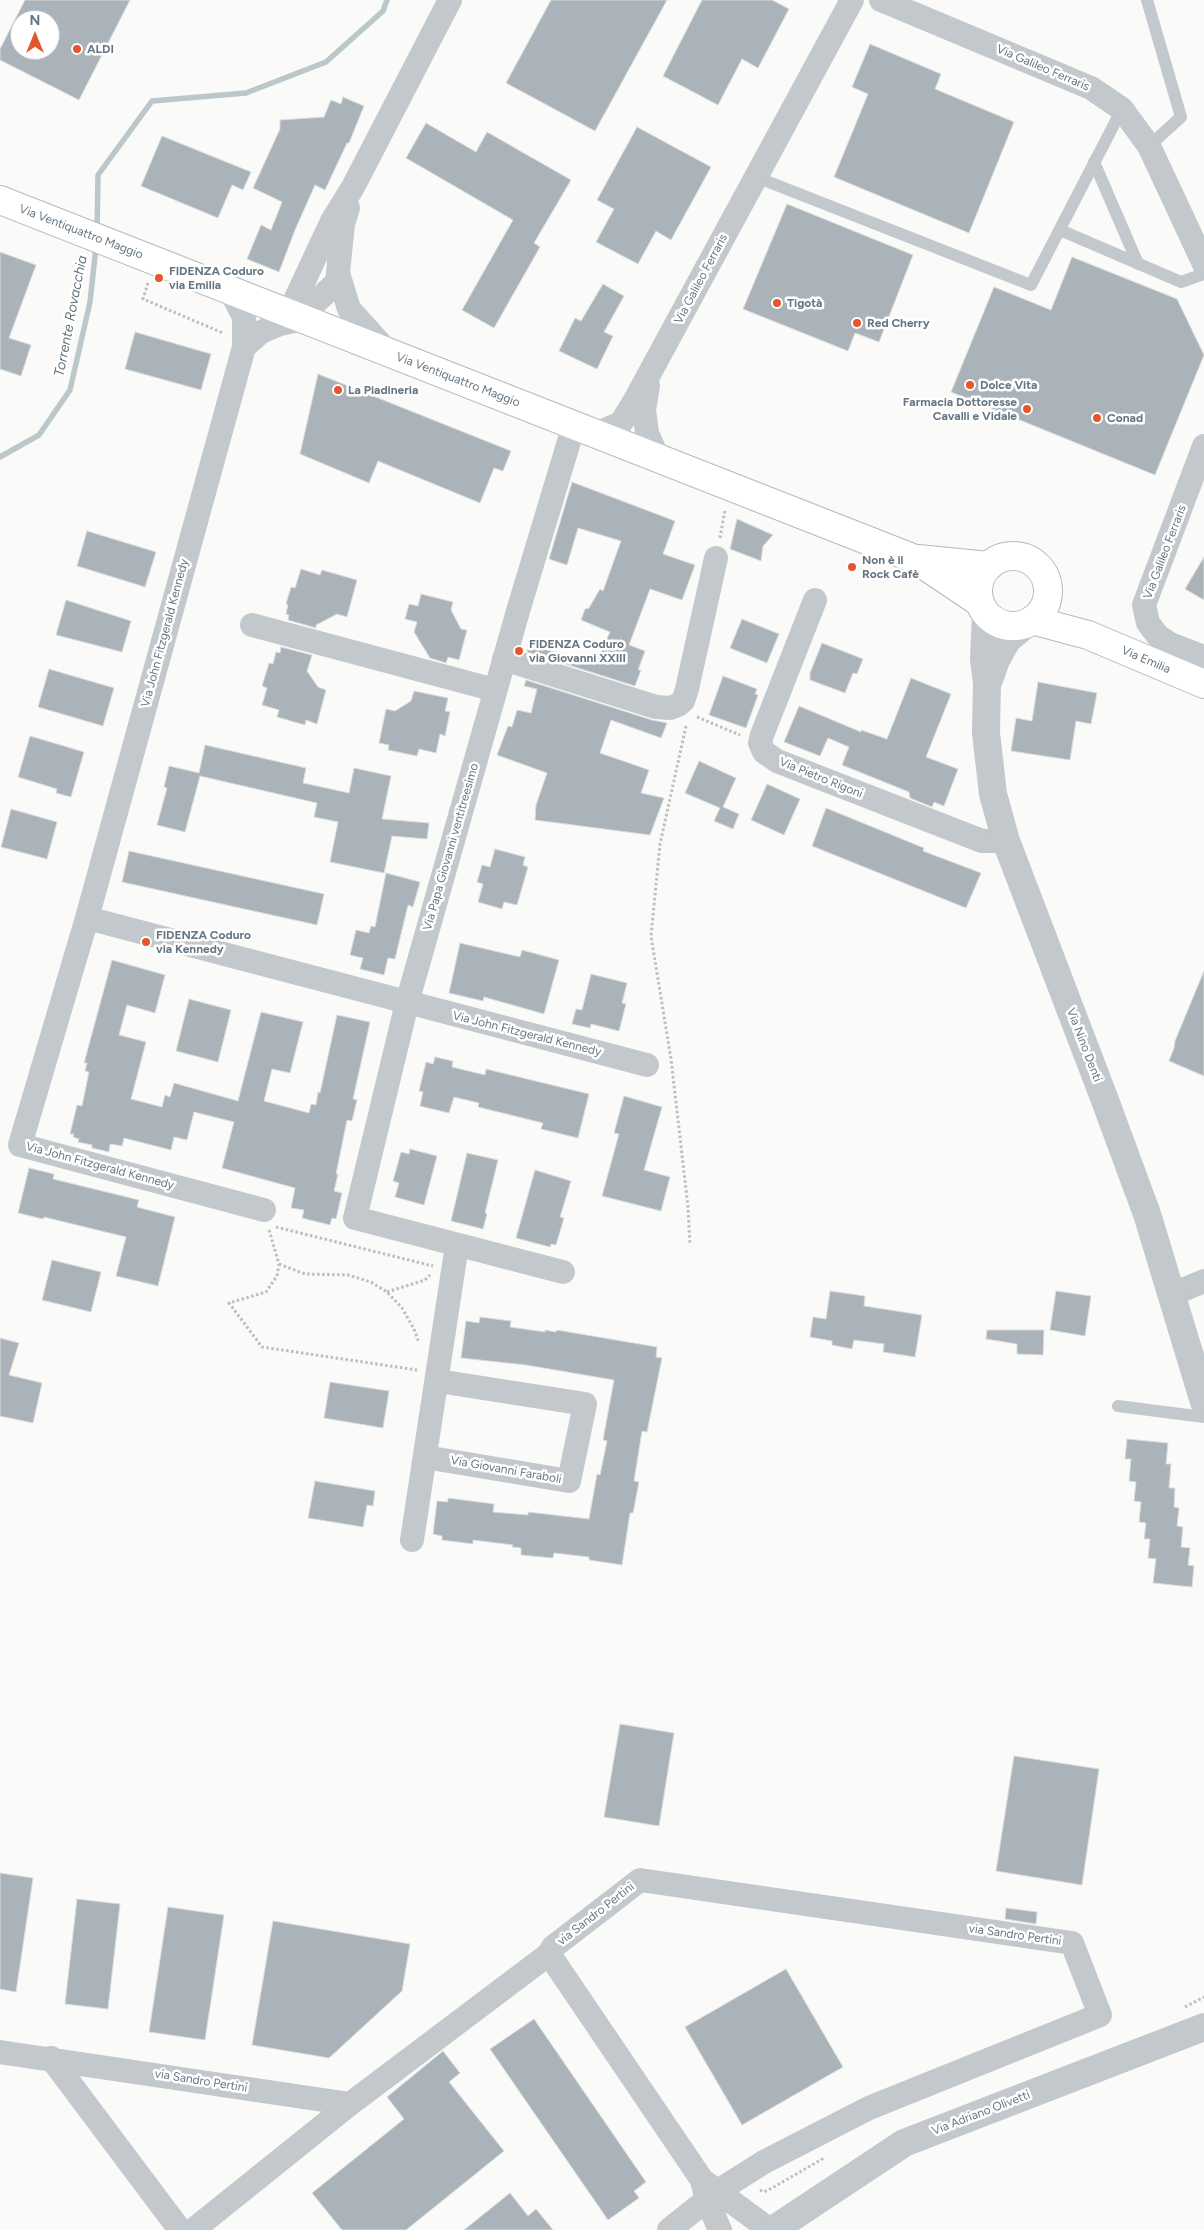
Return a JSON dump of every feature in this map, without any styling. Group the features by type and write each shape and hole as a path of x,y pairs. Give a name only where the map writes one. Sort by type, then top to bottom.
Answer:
{"main road":[{"name":"Via Ventiquattro Maggio","path":"0,200 915,559"},
{"path":"915,559 983,608 995,621 1005,625 1016,626 1030,622 1041,613 1046,604 1047,582 1039,568 1022,557 1003,558 989,566 979,582 983,608"},
{"path":"915,559 989,566"},
{"name":"Via Emilia","path":"1047,582 1065,609 1088,635"},
{"name":"Via Emilia","path":"1030,622 1088,635 1204,684"}],"street":[{"path":"296,316 332,221 353,187 450,0"},
{"name":"Via Galileo Ferraris","path":"585,430 621,423 852,0"},
{"name":"Via Galileo Ferraris","path":"881,0 1090,88 1122,108 1149,146 1204,264"},
{"path":"244,347 261,332 296,316 316,302 337,282 343,224 353,187"},
{"path":"338,273 349,309 388,352"},
{"name":"Via John Fitzgerald Kennedy","path":"230,290 244,317 244,347 86,918 20,1145 264,1210"},
{"path":"650,373 644,410 647,433 658,458"},
{"name":"Via Papa Giovanni ventitreesimo","path":"407,1003 504,659 585,430"},
{"name":"Via Galileo Ferraris","path":"1204,446 1147,596 1144,614 1158,636 1170,644 1204,657"},
{"path":"504,659 656,708 685,707 716,558"},
{"path":"760,743 815,600"},
{"name":"Via Nino Denti","path":"983,608 984,659 987,683 986,732 993,794 1006,841 1104,1095 1147,1214 1204,1402"},
{"name":"Via Nino Denti","path":"987,683 996,660 1007,640 1030,622"},
{"path":"252,625 495,690"},
{"name":"Via Pietro Rigoni","path":"760,743 764,752 777,761 982,841 1006,841"},
{"name":"Via John Fitzgerald Kennedy","path":"86,918 647,1065"},
{"path":"407,1003 355,1218 563,1272"},
{"path":"412,1540 457,1245"},
{"path":"1172,1295 1204,1281"},
{"name":"Via Giovanni Faraboli","path":"426,1457 569,1481 585,1404 438,1376"},
{"name":"via Sandro Pertini","path":"193,2230 350,2104 549,1954 553,1946 640,1880 1072,1943 1100,2015 869,2108 709,2190 669,2230"},
{"name":"via Sandro Pertini","path":"549,1954 709,2190 718,2229"},
{"name":"Via Adriano Olivetti","path":"772,2230 904,2144 1204,2027"},
{"name":"via Sandro Pertini","path":"0,2052 51,2058 350,2104"},
{"path":"51,2058 180,2230"},
{"name":"via Sandro Pertini","path":"709,2190 772,2230"}],"lane":[{"path":"1147,0 1181,117 1149,146"},
{"path":"756,177 1031,285 1122,108"},
{"path":"1094,162 1138,264"},
{"path":"1060,230 1181,282 1204,274"},
{"path":"1118,1406 1204,1417"}],"path":[{"path":"156,261 143,299 224,333"},
{"path":"716,558 726,507 718,503 727,486"},
{"path":"690,1245 688,1207 671,1059 651,936 660,844 685,707 760,743"},
{"path":"387,1292 424,1280 437,1268 267,1224 279,1264 277,1276 266,1292 229,1303 262,1347 438,1376"},
{"path":"279,1264 305,1274 348,1275 371,1282 387,1292 402,1308 414,1329 421,1347"}],"building":[{"name":"ALDI","path":"25,0 130,0 79,100 0,60 0,49 10,29 10,60 60,60 60,10 20,10"},
{"path":"551,0 667,0 595,131 506,83"},
{"path":"702,0 772,0 789,9 758,68 742,59 718,105 663,76"},
{"path":"870,44 941,74 935,89 1014,122 969,233 834,177 868,94 852,87"},
{"path":"343,97 364,106 349,143 347,143 325,190 315,185 279,272 247,259 261,225 271,230 282,202 253,188 280,129 280,120 324,117 331,100 341,104"},
{"path":"426,123 476,152 487,132 571,180 534,243 540,247 494,328 462,310 513,220 406,158"},
{"path":"637,127 711,167 671,240 656,231 638,264 596,242 614,209 597,200"},
{"path":"162,136 251,172 243,190 232,185 218,218 141,186"},
{"path":"787,204 913,255 879,342 855,333 848,351 743,309"},
{"path":"0,252 36,265 9,338 31,345 21,376 0,369"},
{"path":"1072,257 1177,299 1204,355 1155,475 951,392 994,287 1051,310"},
{"path":"603,284 624,296 604,332 613,336 597,369 559,351 575,318 581,321"},
{"path":"135,332 211,354 201,390 125,369"},
{"path":"318,374 511,451 503,471 494,468 480,503 378,461 369,483 300,454"},
{"path":"572,482 675,521 663,554 695,565 682,600 650,589 629,645 645,651 638,670 641,670 635,686 527,652 528,645 596,662 610,632 581,620 585,609 589,608 600,589 603,591 621,541 578,528 567,565 549,559"},
{"path":"737,519 773,535 763,546 761,561 730,549"},
{"path":"87,531 156,552 145,587 77,566"},
{"path":"1204,557 1204,600 1185,589"},
{"path":"301,569 320,575 322,570 357,580 347,617 337,614 316,625 316,628 288,620 289,615 286,614 288,605 286,604 291,587 295,588"},
{"path":"421,594 453,602 451,610 461,629 467,630 459,660 448,657 446,663 430,658 414,632 417,622 405,619 409,604 418,606"},
{"path":"66,600 131,621 122,652 56,635"},
{"path":"742,619 779,634 767,663 730,648"},
{"path":"822,643 863,659 857,674 853,673 845,693 810,680 810,673"},
{"path":"281,647 312,655 307,671 318,687 326,690 317,724 306,720 305,725 277,717 279,710 262,705 267,688 262,686 269,663 273,664 276,652 280,653"},
{"path":"49,669 114,688 103,726 38,707"},
{"path":"723,676 757,689 755,694 758,695 746,728 709,715"},
{"path":"911,678 951,694 926,757 958,769 944,806 934,802 932,807 910,798 909,792 842,765 849,747 828,738 820,756 784,742 799,706 861,732 861,730 887,739"},
{"path":"526,680 652,720 667,723 661,738 611,720 600,753 649,770 641,793 664,798 650,835 535,820 536,805 547,773 497,755 508,726 512,727 517,710 531,713 537,689 524,686"},
{"path":"1038,682 1097,693 1091,724 1076,721 1070,760 1011,751 1016,718 1032,721"},
{"path":"414,691 448,698 445,711 450,712 445,736 440,734 436,753 419,749 417,756 388,750 389,745 379,743 386,709 395,711 411,701"},
{"path":"30,736 84,752 71,797 56,793 57,789 18,777"},
{"path":"205,745 306,768 303,783 349,793 354,768 391,776 382,819 429,823 427,839 392,836 384,873 330,862 338,822 314,817 317,803 200,776 185,832 157,825 167,788 164,787 169,766 199,773"},
{"path":"699,761 736,778 723,807 739,814 733,829 714,821 720,808 685,793"},
{"path":"767,784 800,799 784,835 751,820"},
{"path":"826,808 924,848 923,851 981,873 966,908 812,846"},
{"path":"11,809 57,822 47,859 1,847"},
{"path":"495,849 525,857 523,865 528,867 517,905 504,902 502,909 478,902 483,884 477,882 482,865 490,867"},
{"path":"129,851 324,894 317,925 122,882"},
{"path":"386,873 420,882 413,907 408,905 395,959 388,958 384,975 360,969 363,958 350,955 356,930 369,933 371,926 375,927"},
{"path":"460,943 520,957 522,950 559,960 544,1014 484,997 483,1001 449,993"},
{"path":"112,960 165,975 155,1013 127,1005 119,1035 146,1042 131,1099 162,1107 165,1095 170,1097 174,1083 238,1101 261,1012 303,1022 290,1073 272,1069 264,1101 309,1113 311,1104 316,1105 318,1092 320,1093 337,1015 370,1022 353,1099 357,1100 352,1121 347,1120 336,1174 338,1174 334,1191 342,1193 336,1219 332,1218 330,1225 302,1218 304,1210 291,1208 295,1188 222,1168 234,1122 194,1112 187,1140 174,1137 171,1150 124,1138 122,1146 110,1144 109,1152 78,1142 79,1139 73,1137 74,1134 70,1134 77,1105 82,1106 89,1072 85,1071 87,1063 84,1063"},
{"path":"1204,971 1204,1076 1169,1061 1175,1041"},
{"path":"591,974 627,983 622,1003 626,1004 619,1031 591,1024 590,1028 572,1024 576,1009 582,1010"},
{"path":"189,999 231,1010 218,1062 176,1051"},
{"path":"435,1057 453,1061 452,1067 485,1075 486,1069 589,1094 578,1138 541,1129 543,1123 478,1107 479,1103 454,1097 449,1113 420,1106 423,1092 419,1091 426,1062 433,1064"},
{"path":"624,1096 662,1107 644,1170 670,1177 661,1211 602,1196 619,1134 614,1133"},
{"path":"410,1149 437,1156 424,1205 395,1197 399,1183 393,1181 401,1152 409,1154"},
{"path":"467,1153 498,1160 483,1229 451,1221"},
{"path":"29,1168 54,1174 53,1179 139,1200 137,1207 175,1217 158,1286 116,1276 126,1237 44,1217 43,1219 18,1213"},
{"path":"535,1170 571,1181 560,1217 564,1218 556,1245 551,1244 550,1247 516,1238"},
{"path":"52,1260 101,1272 91,1312 42,1300"},
{"path":"830,1291 865,1296 864,1306 922,1315 915,1357 883,1352 884,1344 854,1340 852,1349 832,1345 832,1341 810,1337 813,1317 826,1319"},
{"path":"1056,1291 1091,1296 1085,1336 1050,1330"},
{"path":"480,1317 511,1321 510,1327 545,1332 545,1330 556,1332 557,1330 657,1347 656,1357 662,1358 647,1432 642,1431 634,1481 639,1482 633,1513 630,1513 622,1565 589,1560 589,1557 554,1553 553,1558 521,1555 521,1548 512,1547 513,1545 473,1540 473,1544 442,1540 442,1536 433,1534 437,1501 448,1502 448,1498 494,1504 493,1512 528,1515 528,1512 589,1519 597,1474 600,1475 607,1441 603,1440 614,1380 526,1365 461,1358 466,1321 479,1323"},
{"path":"987,1330 1044,1330 1043,1355 1017,1354 1017,1344 986,1339"},
{"path":"0,1338 19,1343 9,1375 42,1383 33,1423 0,1416"},
{"path":"330,1382 389,1391 383,1428 324,1418"},
{"path":"1127,1439 1168,1443 1166,1464 1171,1464 1169,1488 1175,1488 1174,1507 1179,1508 1177,1526 1183,1527 1181,1547 1190,1548 1188,1565 1194,1566 1192,1587 1153,1583 1156,1559 1148,1558 1150,1539 1144,1539 1146,1523 1139,1522 1141,1502 1134,1501 1136,1482 1129,1481 1131,1459 1125,1459"},
{"path":"315,1481 375,1491 373,1506 367,1505 363,1527 308,1518"},
{"path":"620,1724 674,1733 659,1826 604,1817"},
{"path":"1014,1756 1099,1769 1082,1885 996,1871"},
{"path":"0,1873 33,1878 16,1992 0,1989"},
{"path":"77,1899 120,1904 108,2009 65,2004"},
{"path":"168,1907 224,1915 205,2040 149,2032"},
{"path":"1006,1908 1037,1912 1036,1924 1005,1919"},
{"path":"273,1921 410,1944 402,1991 329,2058 252,2045"},
{"path":"786,1969 843,2067 742,2125 685,2027"},
{"path":"534,2019 646,2182 634,2191 639,2198 608,2220 490,2049"},
{"path":"443,2051 460,2073 449,2082 504,2151 406,2230 342,2230 312,2193 404,2119 387,2097"},
{"path":"510,2193 528,2216 536,2209 553,2230 464,2230"}],"waterway":[{"name":"Torrente Rovacchia","path":"97,230 98,175 152,101 246,93 326,62 383,11 387,0"},
{"name":"Torrente Rovacchia","path":"0,457 39,435 70,390 90,302 96,247"}],"place":[{"name":"ALDI","path":"77,49"},
{"name":"FIDENZA Coduro via Emilia","path":"159,278"},
{"name":"Tigotà","path":"777,303"},
{"name":"Red Cherry","path":"857,323"},
{"name":"Dolce Vita","path":"970,385"},
{"name":"La Piadineria","path":"338,390"},
{"name":"Farmacia Dottoresse Cavalli e Vidale","path":"1027,409"},
{"name":"Conad","path":"1097,418"},
{"name":"Non è il Rock Cafè","path":"852,567"},
{"name":"FIDENZA Coduro via Giovanni XXIII","path":"519,651"},
{"name":"FIDENZA Coduro via Kennedy","path":"146,942"}]}
